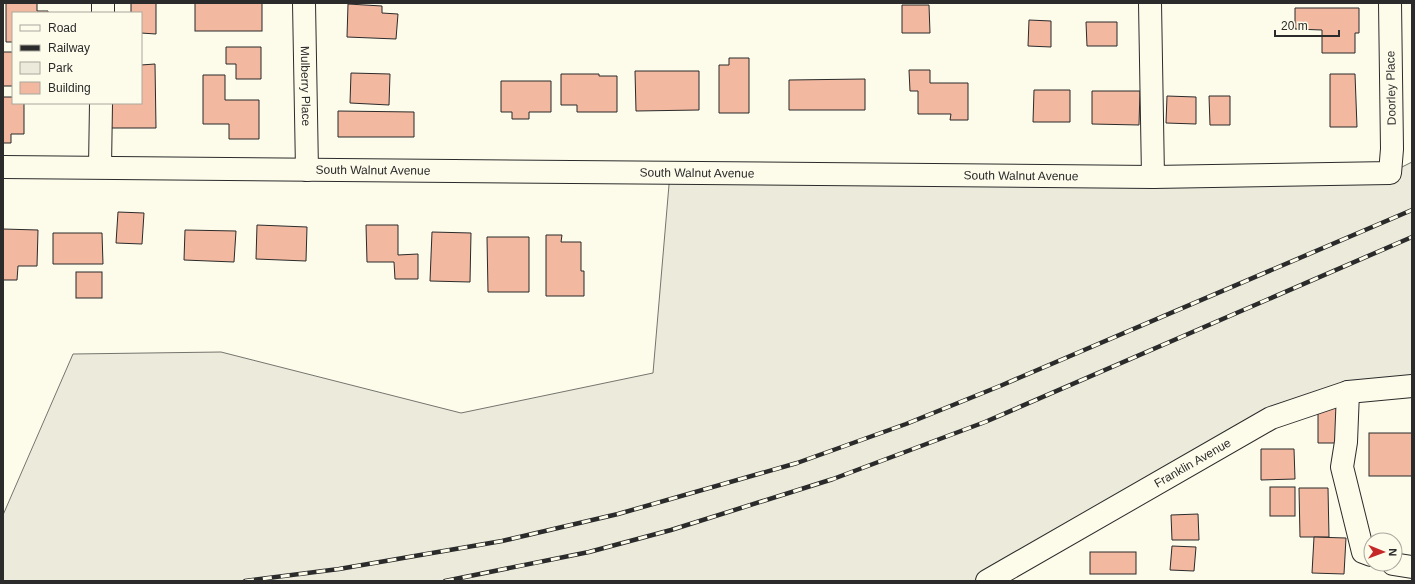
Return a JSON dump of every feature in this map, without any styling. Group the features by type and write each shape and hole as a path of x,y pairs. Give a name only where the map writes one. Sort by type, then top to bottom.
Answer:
{"street":[{"name":"Mulberry Place","path":"304,3 307,170"},
{"path":"1150,3 1153,177"},
{"name":"Doorley Place","path":"1390,3 1392,149 1390,173"},
{"path":"100,167 101,104"},
{"name":"South Walnut Avenue","path":"3,167 1153,177 1390,173"},
{"name":"Franklin Avenue","path":"987,581 1271,418 1348,392 1412,386"},
{"path":"1348,392 1346,442 1342,467 1363,552"}],"green space":[{"path":"1412,162 1412,386 1271,418 987,581 3,581 3,515 73,354 221,352 461,413 653,373 670,173 1390,173"}],"building":[{"path":"6,3 37,3 37,11 48,11 12,12 12,42 6,42"},
{"path":"131,3 156,3 156,34 142,33 142,12 131,12"},
{"path":"195,3 262,3 262,31 195,31"},
{"path":"348,4 382,6 382,13 398,14 396,39 347,37"},
{"path":"902,5 929,5 930,33 902,33"},
{"path":"1295,8 1359,8 1359,33 1355,33 1355,53 1322,53 1322,30 1295,29"},
{"path":"1029,20 1051,21 1051,47 1028,46"},
{"path":"1086,22 1117,22 1117,46 1087,46"},
{"path":"226,47 261,47 261,79 236,79 236,64 226,64"},
{"path":"3,52 12,52 12,86 3,86"},
{"path":"729,58 749,58 749,113 719,113 719,65 729,65"},
{"path":"155,64 156,128 111,128 110,104 142,104 142,65"},
{"path":"909,70 930,70 930,83 968,83 968,120 950,120 951,114 918,114 918,91 910,91"},
{"path":"635,71 699,71 699,110 636,111"},
{"path":"351,73 390,74 389,105 350,103"},
{"path":"561,74 599,74 599,76 617,76 617,112 577,112 577,105 561,105"},
{"path":"1330,74 1355,74 1357,127 1330,127"},
{"path":"203,75 225,75 225,100 259,100 259,139 229,139 229,124 203,124"},
{"path":"865,79 865,110 789,110 789,80"},
{"path":"501,81 551,81 551,112 529,112 529,119 512,119 512,112 501,112"},
{"path":"1034,90 1070,90 1070,122 1033,122"},
{"path":"1092,91 1140,91 1139,125 1092,124"},
{"path":"1167,96 1196,97 1196,124 1166,123"},
{"path":"1209,96 1230,96 1230,125 1210,125"},
{"path":"3,97 12,97 12,104 24,104 24,134 11,134 11,143 3,143"},
{"path":"338,111 414,112 414,137 338,137"},
{"path":"118,212 144,213 142,244 116,243"},
{"path":"257,225 307,227 306,261 256,259"},
{"path":"366,225 398,225 398,255 418,254 418,279 395,279 394,262 367,262"},
{"path":"3,229 38,230 37,266 18,266 17,280 3,280"},
{"path":"185,230 236,231 234,262 184,260"},
{"path":"432,232 471,233 470,282 430,281"},
{"path":"53,233 102,233 103,264 53,264"},
{"path":"546,235 562,235 561,242 581,242 581,271 584,271 584,296 546,296"},
{"path":"487,237 529,237 529,292 488,292"},
{"path":"76,272 102,272 102,298 76,298"},
{"path":"1318,406 1343,407 1343,443 1318,443"},
{"path":"1369,433 1412,433 1412,476 1369,476"},
{"path":"1261,449 1294,449 1295,479 1261,480"},
{"path":"1270,487 1295,487 1295,516 1270,516"},
{"path":"1299,488 1328,488 1329,537 1300,537"},
{"path":"1198,514 1199,540 1172,540 1171,515"},
{"path":"1314,537 1346,538 1344,574 1312,573"},
{"path":"1172,546 1196,547 1194,571 1170,570"},
{"path":"1090,552 1136,552 1136,574 1090,574"}],"railway":[{"path":"245,581 339,569 502,541 618,514 797,463 906,424 1000,386 1412,210"},
{"path":"445,581 589,552 671,530 833,479 985,422 1412,237"}]}
